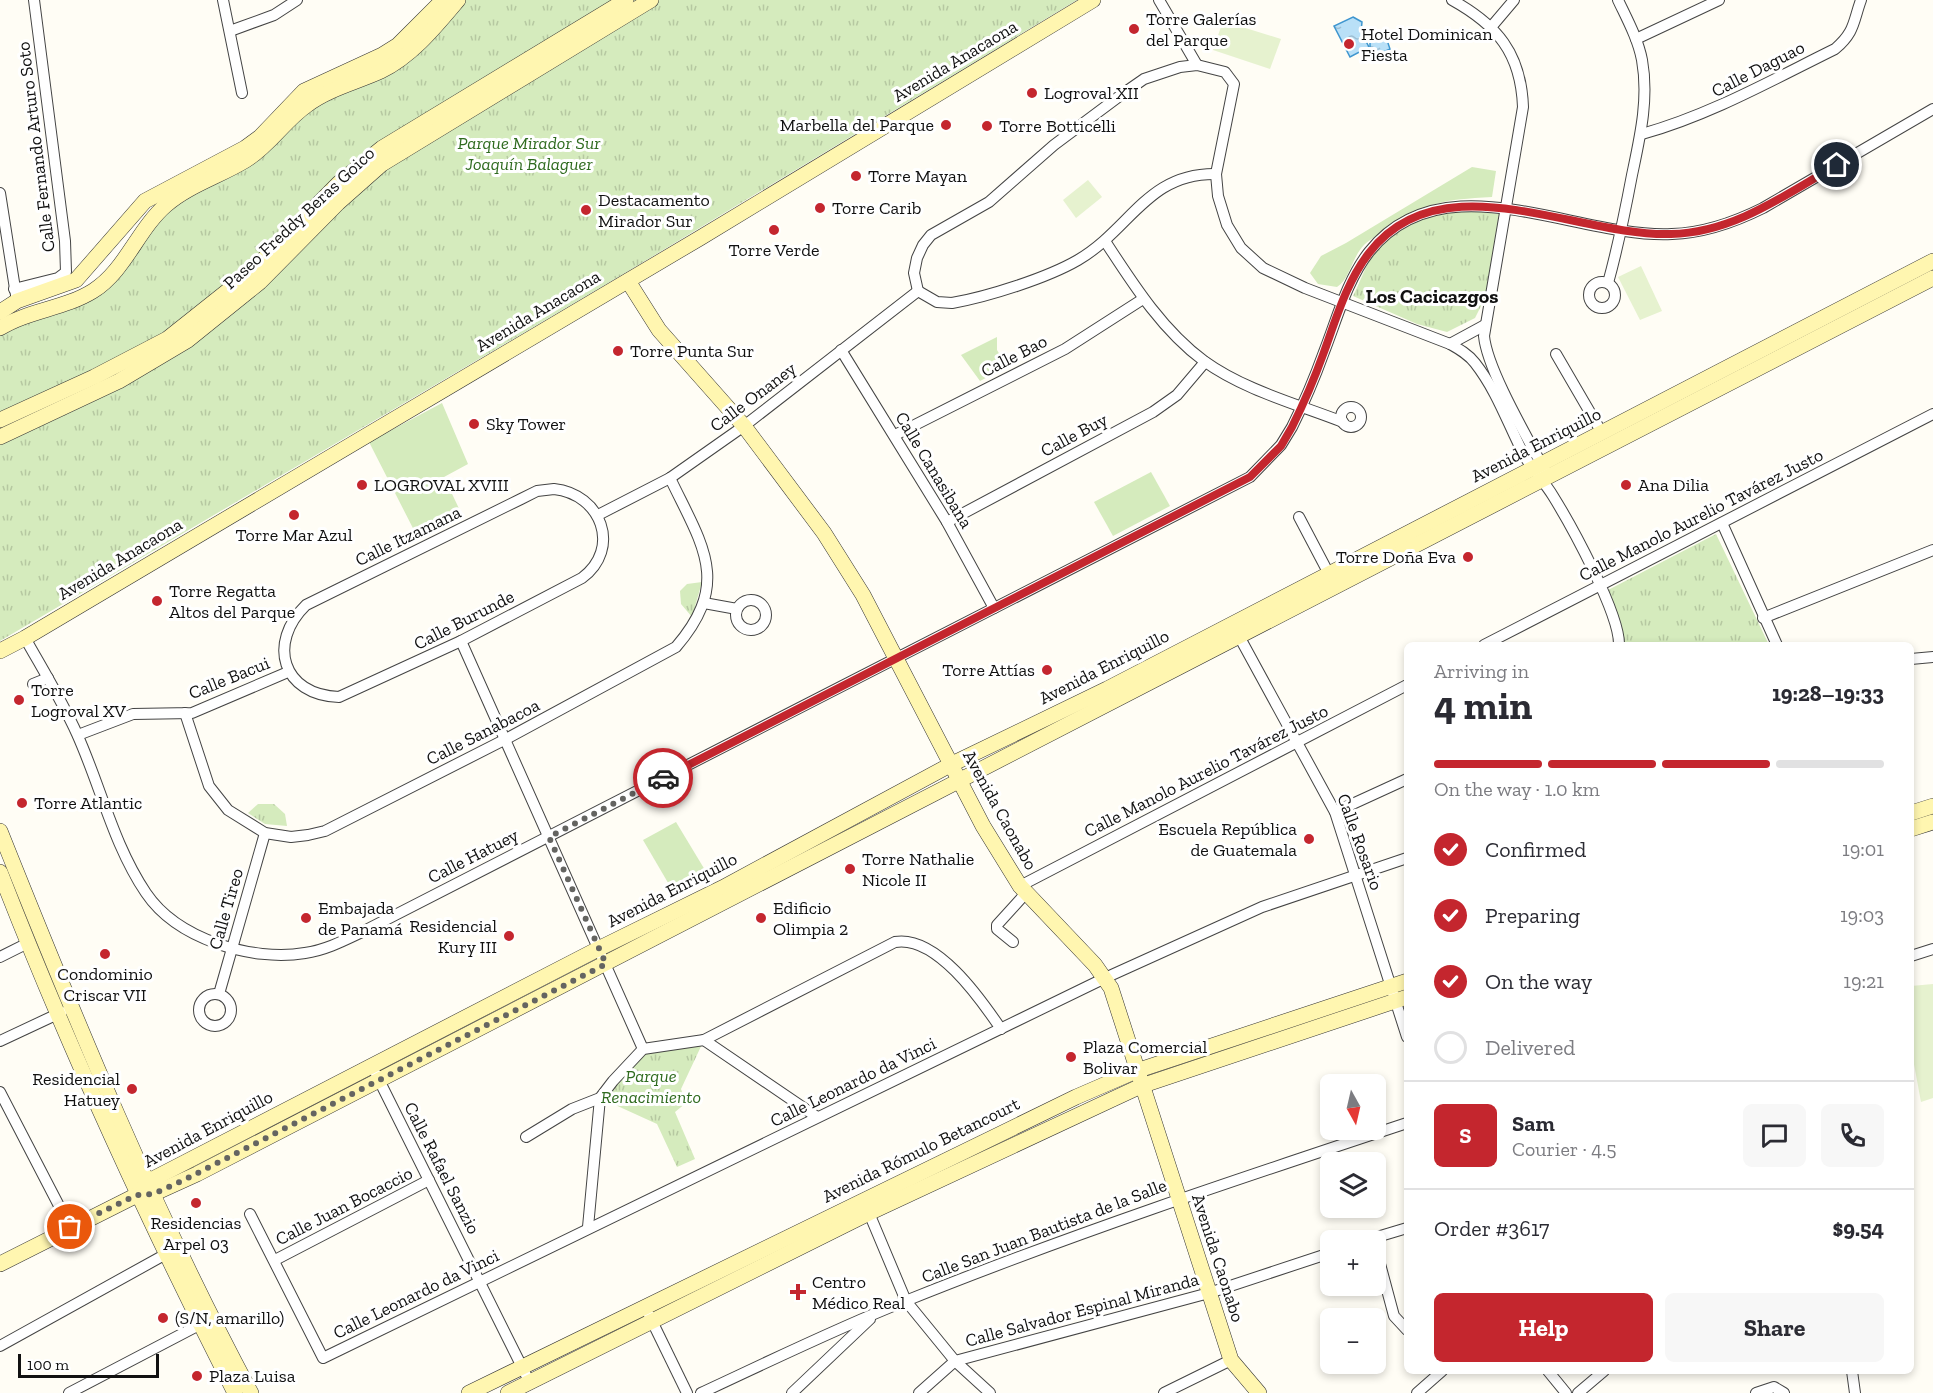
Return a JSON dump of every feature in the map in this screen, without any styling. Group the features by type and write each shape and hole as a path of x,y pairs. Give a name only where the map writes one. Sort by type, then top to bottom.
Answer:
{"main road":[{"path":"0,312 16,295 76,280 146,201 260,137 304,91 398,45 443,0"},
{"path":"0,328 23,315 83,296 102,284 167,204 252,156 308,104 383,70 403,56 437,25 458,0"},
{"name":"Paseo Freddy Beras Goico","path":"0,420 94,377 166,339 250,273 339,183 382,148 626,0"},
{"name":"Paseo Freddy Beras Goico","path":"0,437 119,381 188,340 260,282 338,203 382,164 651,0"},
{"name":"Avenida Anacaona","path":"0,651 25,639 628,281 1093,0"},
{"name":"Avenida Enriquillo","path":"146,1190 372,1066 598,949 722,888 952,764 1240,638 1541,473 1602,433 1933,261"},
{"name":"Avenida Enriquillo","path":"146,1190 197,1174 960,781 1329,574 1541,473 1933,278"},
{"name":"Avenida Caonabo","path":"628,281 659,330 744,426 824,532 863,595 983,826 1023,890 1095,964 1105,978 1117,1004 1136,1071 1231,1360 1259,1393"},
{"path":"1819,320 1826,333"},
{"path":"1914,812 1933,806"},
{"path":"1914,828 1933,822"},
{"path":"0,831 64,1011"},
{"path":"0,872 28,944 64,1011 240,1392"},
{"name":"Avenida Rómulo Betancourt","path":"469,1393 985,1140 1136,1071 1225,1042 1398,995"},
{"name":"Avenida Rómulo Betancourt","path":"508,1393 869,1213 1141,1086 1230,1057 1398,995"},
{"path":"2,1259 146,1190"},
{"path":"146,1190 165,1254 240,1392"}],"street":[{"name":"Calle Fernando Arturo Soto","path":"16,295 58,278 66,272 65,241 34,0"},
{"path":"223,0 242,93"},
{"path":"230,31 274,15 297,0"},
{"path":"1159,0 1197,65"},
{"path":"1452,0 1492,26 1515,62 1522,88 1523,107 1485,325 1485,347 1541,473"},
{"path":"1492,26 1514,0"},
{"path":"1608,283 1623,229 1642,134 1644,86 1642,59 1636,39 1618,0"},
{"path":"1636,39 1719,0"},
{"name":"Calle Daguao","path":"1642,134 1683,122 1716,108 1835,48 1846,40 1855,25 1861,0"},
{"path":"1216,174 1190,175 1164,186 1105,241 1063,268 966,300 937,302 918,291 914,273 917,258 922,244 931,235 989,202 1054,145 1144,79 1162,71 1197,65 1225,72 1234,84 1216,174 1218,196 1227,225 1241,248 1263,268 1450,344 1462,350 1474,362 1495,393 1553,495 1599,585 1617,627 1619,642"},
{"name":"Calle Hatuey","path":"25,639 78,735 122,849 147,894 177,922 233,948 289,955 322,949 364,931 549,837 1250,477 1281,446 1302,406 1342,302 1367,254 1383,237 1406,221 1450,207 1506,209 1647,233 1682,233 1743,218 1933,109"},
{"path":"0,193 16,295"},
{"path":"1105,241 1143,299 1185,346 1205,362 1238,381 1343,422"},
{"name":"Calle Onaney","path":"595,511 670,477 744,426 918,291"},
{"name":"Calle Bao","path":"895,435 1065,349 1143,299"},
{"path":"1450,344 1485,325"},
{"name":"Calle Canasibana","path":"840,350 895,435 947,522 994,608"},
{"path":"1556,354 1602,433"},
{"name":"Calle Buy","path":"947,522 1153,412 1177,395 1205,362"},
{"name":"Calle Manolo Aurelio Tavárez Justo","path":"1490,642 1933,414"},
{"name":"Calle Sanabacoa","path":"186,713 213,792 228,810 265,833 291,837 325,831 506,739 676,647 695,625 704,603 709,576 702,543 670,477"},
{"name":"Calle Itzamana","path":"288,672 285,653 288,631 295,617 317,599 537,491 566,490 580,496 595,511"},
{"name":"Calle Burunde","path":"288,672 308,691 323,697 339,698 461,642 592,571 600,559 602,543 595,511"},
{"path":"1299,517 1329,574"},
{"path":"1722,523 1775,642"},
{"path":"1763,618 1933,550"},
{"path":"704,603 737,609"},
{"name":"Calle Rosario","path":"1240,638 1335,812 1355,876 1398,995 1404,1023"},
{"path":"461,642 644,1049"},
{"path":"1914,659 1933,657"},
{"name":"Calle Bacui","path":"78,735 133,714 186,713 201,710 288,672"},
{"path":"33,684 48,678"},
{"name":"Calle Manolo Aurelio Tavárez Justo","path":"1023,890 1404,687"},
{"path":"1335,812 1404,780"},
{"name":"Calle Tireo","path":"219,994 265,833"},
{"name":"Calle Leonardo da Vinci","path":"275,1260 323,1358 588,1227 1105,978 1262,907 1404,859"},
{"path":"1013,942 997,929 997,926 1023,890"},
{"path":"526,1137 572,1109 600,1098 644,1049 704,1040 895,942 905,940 916,942 964,978 1001,1029"},
{"path":"0,957 28,944"},
{"path":"1914,955 1933,949"},
{"path":"0,1041 64,1011"},
{"path":"704,1040 817,1117"},
{"path":"1225,1042 1230,1057"},
{"name":"Calle Rafael Sanzio","path":"372,1066 530,1383"},
{"path":"0,1092 70,1227"},
{"path":"588,1227 600,1098"},
{"name":"Calle San Juan Bautista de la Salle","path":"701,1393 906,1301 1178,1199 1404,1124"},
{"path":"985,1140 993,1155"},
{"name":"Calle Juan Bocaccio","path":"275,1260 429,1180"},
{"path":"869,1213 906,1301 955,1361 990,1393"},
{"path":"250,1214 275,1260"},
{"path":"1386,1236 1404,1229"},
{"path":"0,1346 165,1254"},
{"name":"Calle Salvador Espinal Miranda","path":"919,1393 955,1361 1209,1293 1320,1256"},
{"path":"1386,1289 1394,1316 1404,1327"},
{"path":"645,1307 687,1393"},
{"path":"792,1393 877,1313"},
{"path":"69,1393 201,1324"},
{"path":"1164,1393 1231,1360"},
{"path":"1417,1393 1439,1374"},
{"path":"1550,1374 1566,1393"},
{"path":"1578,1393 1600,1374"},
{"path":"1852,1374 1855,1393"},
{"path":"1756,1393 1762,1389 1774,1387 1784,1393"}],"green space":[{"name":"Parque Mirador Sur Joaquín Balaguer","path":"464,0 1077,0 625,273 0,641 0,332 88,298 174,205"},
{"path":"1223,21 1281,39 1270,69 1213,50"},
{"path":"1472,167 1496,171 1492,197 1448,201 1426,207 1402,220 1364,245 1345,279 1337,287 1318,284 1310,273 1321,256"},
{"path":"1088,180 1102,197 1076,218 1063,200"},
{"path":"1474,211 1499,214 1485,298 1475,318 1447,332 1417,324 1353,296 1371,258 1391,236 1403,228 1431,217"},
{"path":"1641,266 1662,311 1640,320 1618,277"},
{"path":"997,337 997,350 1007,367 980,381 961,355"},
{"path":"442,403 468,464 444,477 463,517 419,540 369,442"},
{"path":"1151,472 1170,506 1113,536 1094,502"},
{"path":"1716,534 1768,642 1622,642 1621,623 1608,590"},
{"path":"702,582 692,617 681,604 680,591 687,584"},
{"path":"258,804 274,804 285,814 287,826 265,824 248,813"},
{"path":"676,822 708,875 674,893 643,840"},
{"path":"1933,984 1933,1098 1921,1102 1914,1064 1914,986"},
{"name":"Parque Renacimiento","path":"704,1040 681,1089 686,1103 675,1112 695,1159 677,1167 657,1124 600,1098 643,1049"}],"water":[{"path":"1353,17 1362,22 1361,32 1369,47 1350,57 1334,26"},
{"path":"1370,31 1386,37 1390,49 1373,57 1370,52"}],"way so far":[{"path":"70,1227 137,1195 153,1194 171,1187 606,964 549,837 663,778"}],"place":[{"name":"Torre Galerías del Parque","path":"1134,29"},
{"name":"Hotel Dominican Fiesta","path":"1349,44"},
{"name":"Logroval XII","path":"1032,93"},
{"name":"Marbella del Parque","path":"946,125"},
{"name":"Torre Botticelli","path":"987,126"},
{"name":"Torre Mayan","path":"856,176"},
{"name":"Torre Carib","path":"820,208"},
{"name":"Destacamento Mirador Sur","path":"586,210"},
{"name":"Torre Verde","path":"774,230"},
{"name":"Torre Punta Sur","path":"618,351"},
{"name":"Sky Tower","path":"474,424"},
{"name":"LOGROVAL XVIII","path":"362,485"},
{"name":"Ana Dilia","path":"1626,485"},
{"name":"Torre Mar Azul","path":"294,515"},
{"name":"Torre Doña Eva","path":"1468,557"},
{"name":"Torre Regatta Altos del Parque","path":"157,601"},
{"name":"Torre Attías","path":"1047,670"},
{"name":"Torre Logroval XV","path":"19,700"},
{"name":"Torre Atlantic","path":"22,803"},
{"name":"Escuela República de Guatemala","path":"1309,839"},
{"name":"Torre Nathalie Nicole II","path":"850,869"},
{"name":"Embajada de Panamá","path":"306,918"},
{"name":"Edificio Olimpia 2","path":"761,918"},
{"name":"Residencial Kury III","path":"509,936"},
{"name":"Condominio Criscar VII","path":"105,954"},
{"name":"Plaza Comercial Bolivar","path":"1071,1057"},
{"name":"Residencial Hatuey","path":"132,1089"},
{"name":"Residencias Arpel 03","path":"196,1203"},
{"name":"Centro Médico Real","path":"798,1292"},
{"name":"(S/N, amarillo)","path":"163,1318"},
{"name":"Plaza Luisa","path":"197,1376"}],"district":[{"name":"Los Cacicazgos","path":"1432,296"}],"route":[{"path":"663,778 1250,477 1281,446 1292,427 1324,353 1342,302 1367,254 1383,237 1406,221 1450,207 1470,206 1506,209 1647,233 1694,232 1743,218 1837,165"}]}
